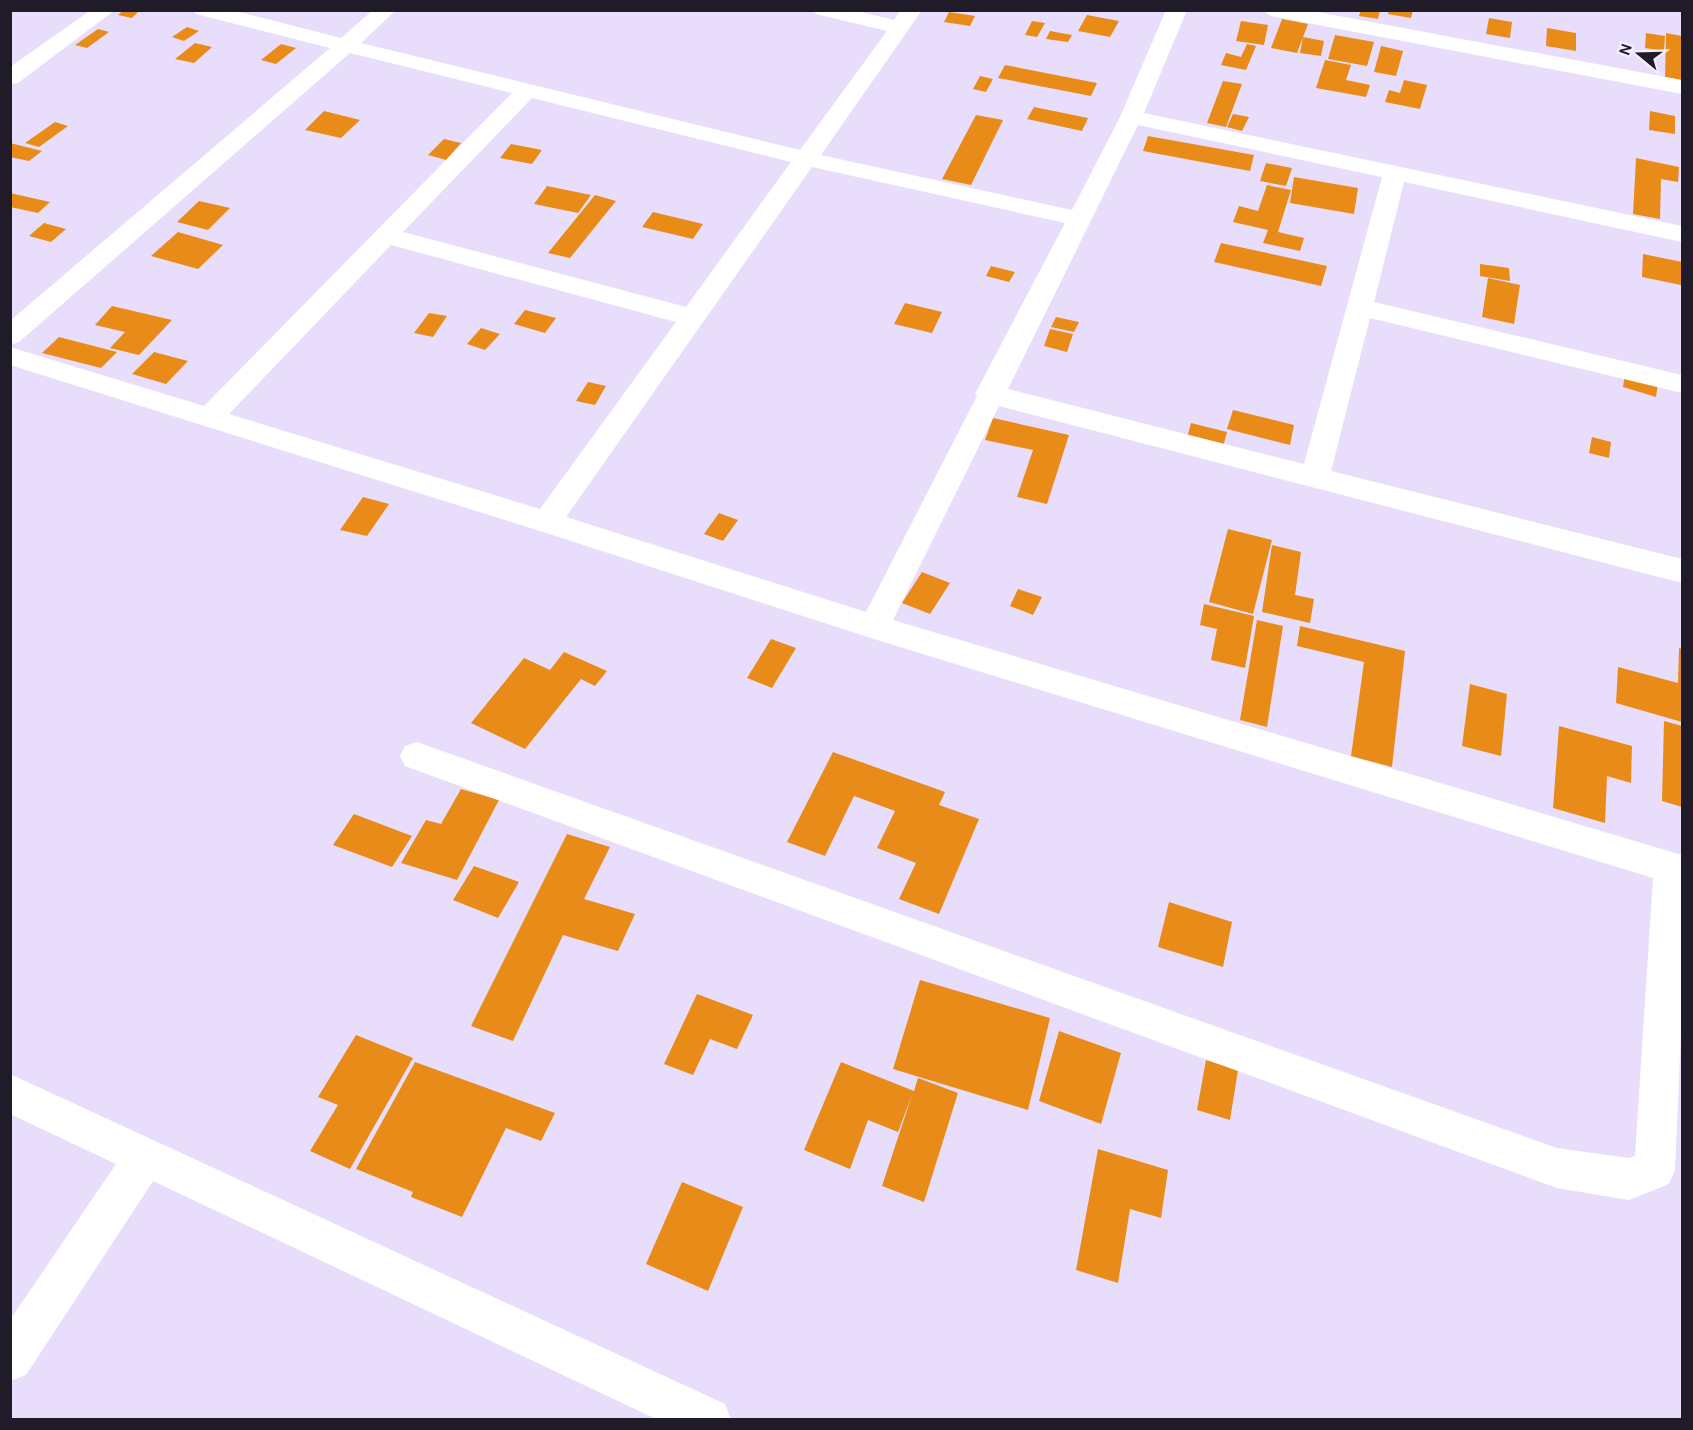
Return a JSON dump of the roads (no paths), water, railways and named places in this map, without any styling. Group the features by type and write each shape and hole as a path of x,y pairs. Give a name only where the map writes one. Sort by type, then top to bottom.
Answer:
{"street":[{"path":"10,78 105,10"},
{"path":"203,10 808,159 1079,219"},
{"path":"10,336 387,10"},
{"path":"547,522 906,19 823,10"},
{"path":"874,627 989,394 1131,117 1177,10"},
{"path":"1271,10 1683,87"},
{"path":"209,418 526,91"},
{"path":"1131,117 1683,234"},
{"path":"1315,477 1395,173"},
{"path":"385,235 694,318"},
{"path":"1360,307 1683,384"},
{"path":"10,356 547,522 874,627 1677,869 1655,1170 1629,1179 1557,1168 417,756"},
{"path":"989,394 1683,571"},
{"path":"10,1093 709,1419"},
{"path":"10,1359 146,1155"}]}
